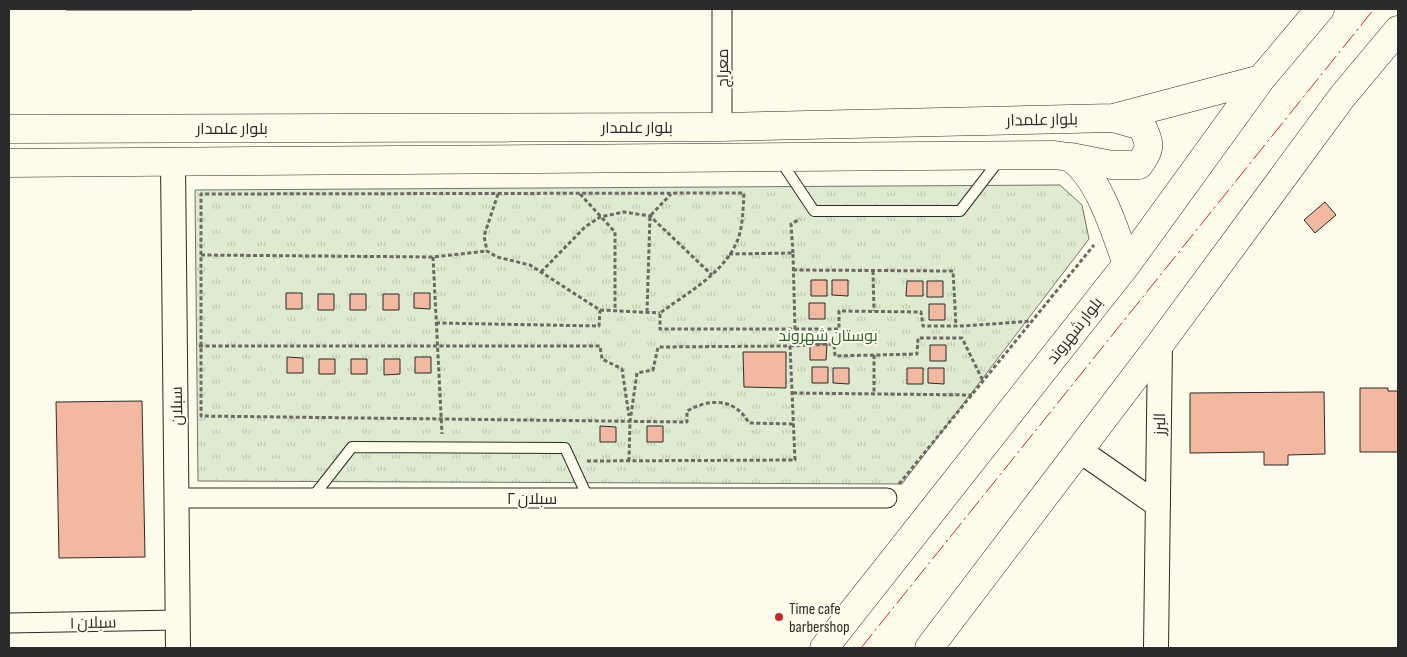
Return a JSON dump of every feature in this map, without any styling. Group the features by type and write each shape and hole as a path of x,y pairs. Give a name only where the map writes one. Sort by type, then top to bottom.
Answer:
{"main road":[{"name":"بلوار شهروند","path":"824,648 1127,264 1261,79 1320,9"},
{"path":"929,648 1160,344 1342,97 1398,30"},
{"name":"بلوار علمدار","path":"9,129 722,127 1113,118 1261,79"},
{"name":"بلوار علمدار","path":"9,163 1003,154 1054,155 1112,165 1139,164 1147,155 1150,143 1142,126 1113,118"},
{"path":"172,128 173,163"},
{"path":"1071,158 1086,172 1112,223 1127,264"}],"street":[{"name":"معراج","path":"722,9 722,127"},
{"name":"سبلان","path":"173,163 178,648"},
{"name":"البرز","path":"1156,648 1160,344"},
{"path":"1079,450 1158,505"},
{"name":"سبلان ۲","path":"177,498 887,498"},
{"name":"سبلان ۱","path":"9,623 178,620"}],"lane":[{"path":"778,157 814,211 960,211 1003,154"},
{"path":"312,498 352,447 566,448 588,498"}],"path":[{"path":"201,254 433,257 487,251 497,257 530,265 600,310 660,313 712,275 729,254 738,241 742,223 744,193 201,194 201,254 201,416 686,422 687,411 699,404 720,403 734,405 743,413 749,423 794,424"},
{"path":"487,251 484,236 498,194"},
{"path":"580,194 600,218 615,232 615,311"},
{"path":"647,312 650,216 672,194"},
{"path":"795,330 791,224 814,211"},
{"path":"541,272 585,227 600,218 624,212 650,216 712,275"},
{"path":"887,498 1112,223"},
{"path":"729,254 793,254"},
{"path":"433,257 440,419 445,447"},
{"path":"793,270 953,271 956,326"},
{"path":"873,271 874,311"},
{"path":"436,323 599,326 600,310"},
{"path":"660,313 660,329 839,329 839,311 921,312 923,326 956,326 1032,321"},
{"path":"629,461 630,422 637,373 653,370 658,347 834,344 835,356 917,354 918,338 962,338 983,381"},
{"path":"175,347 600,346 602,359 622,369 630,422"},
{"path":"571,461 795,460 790,346"},
{"path":"874,355 874,394"},
{"path":"793,393 972,395"}],"green space":[{"name":"بوستان شهروند","path":"1060,185 1082,205 1089,239 902,484 198,481 195,190"}],"building":[{"path":"192,9 192,10 66,10"},
{"path":"1325,202 1336,215 1315,233 1304,220"},
{"path":"811,280 827,280 827,296 811,296"},
{"path":"832,280 848,280 848,296 832,295"},
{"path":"907,281 923,281 923,296 906,296"},
{"path":"927,281 943,281 943,297 927,297"},
{"path":"286,293 302,293 302,309 286,309"},
{"path":"414,293 430,293 430,309 414,308"},
{"path":"318,294 334,294 334,310 318,310"},
{"path":"350,294 366,294 366,310 350,310"},
{"path":"383,294 399,294 399,310 383,310"},
{"path":"809,303 825,303 825,319 809,319"},
{"path":"929,304 945,304 945,320 929,320"},
{"path":"810,344 827,344 826,360 810,360"},
{"path":"930,345 946,345 946,361 930,361"},
{"path":"743,352 786,352 786,388 744,387"},
{"path":"287,357 303,358 303,373 287,373"},
{"path":"415,357 431,357 431,373 415,373"},
{"path":"319,359 335,359 335,374 319,374"},
{"path":"351,359 367,359 367,374 351,374"},
{"path":"384,359 400,359 400,374 384,375"},
{"path":"812,367 828,367 828,383 812,383"},
{"path":"833,368 849,368 849,384 833,383"},
{"path":"907,368 923,368 923,384 907,384"},
{"path":"928,368 944,368 944,384 928,383"},
{"path":"1360,388 1388,388 1388,391 1398,391 1398,452 1360,452"},
{"path":"1324,392 1325,454 1288,455 1288,465 1264,465 1264,452 1190,453 1190,393"},
{"path":"142,401 145,557 59,558 56,402"},
{"path":"600,426 616,427 616,442 600,442"},
{"path":"647,426 663,426 663,442 647,442"}],"power":[{"path":"861,648 1374,9"}],"place":[{"name":"Time cafe barbershop","path":"779,617"}]}
